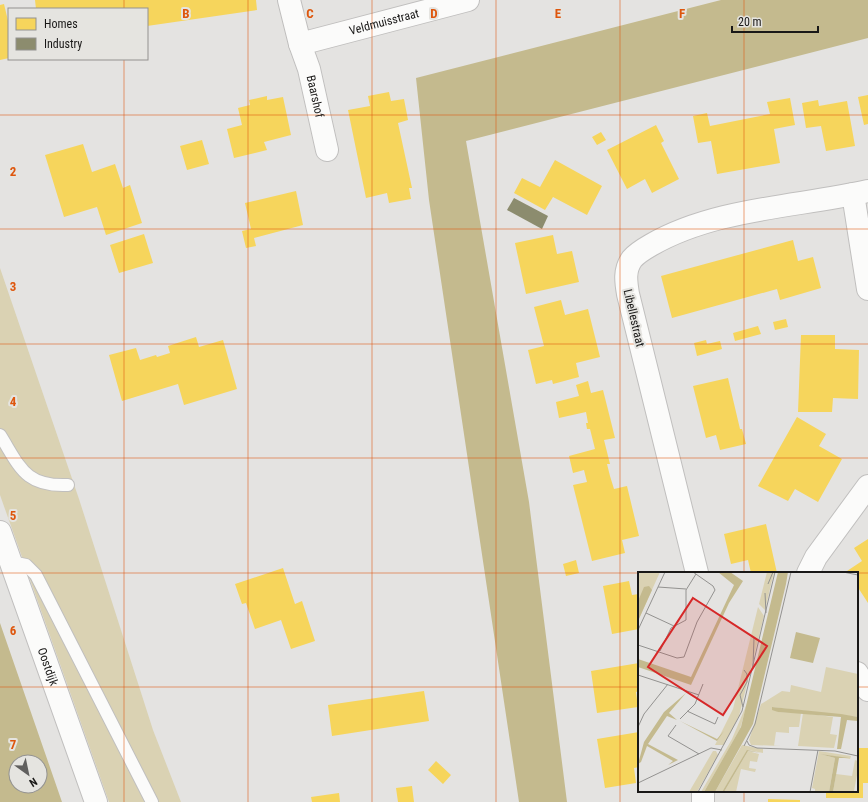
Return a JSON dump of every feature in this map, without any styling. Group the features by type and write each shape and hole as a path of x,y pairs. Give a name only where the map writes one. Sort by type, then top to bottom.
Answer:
{"street":[{"name":"Baarshof","path":"289,0 300,44 309,69 328,150"},
{"name":"Veldmuisstraat","path":"300,44 468,0"},
{"path":"860,193 868,289"},
{"name":"Libellestraat","path":"697,572 628,294 626,275 628,268 632,259 641,251 678,232 747,212 860,193"},
{"path":"808,572 816,557 868,486"},
{"name":"Oostdijk","path":"0,532 96,802"},
{"path":"858,675 868,690"}],"lane":[{"path":"0,435 22,471 35,480 46,484 68,485"},
{"path":"11,562 26,564 36,575 152,802"}],"shaded area":[{"path":"721,0 868,0 868,38 466,141 529,502 567,802 519,802 429,200 416,78"},
{"path":"0,268 79,499 153,730 181,802 109,802 0,495"},
{"path":"0,623 45,754 8,754 8,794 48,794 48,762 62,802 0,802"}],"building: Homes":[{"path":"35,0 256,0 257,10 148,26 148,8 36,8"},
{"path":"4,4 8,21 8,58 0,60 0,5"},
{"path":"389,92 391,101 404,99 408,120 398,123 412,188 409,188 411,199 389,203 387,193 366,198 348,110 370,106 368,96"},
{"path":"868,95 868,124 864,125 858,97"},
{"path":"267,96 267,100 283,97 291,135 264,142 267,150 234,158 227,129 242,125 238,108 250,105 249,100"},
{"path":"790,98 795,125 774,129 780,163 717,174 711,141 698,143 693,116 707,113 710,126 770,114 767,102"},
{"path":"818,100 819,106 847,101 855,146 826,151 821,126 806,128 802,103"},
{"path":"656,125 664,141 661,143 679,179 652,193 645,179 627,189 607,150"},
{"path":"601,132 606,140 597,145 592,137"},
{"path":"202,140 209,164 187,170 180,146"},
{"path":"83,144 92,172 115,164 123,188 130,185 142,223 106,235 97,207 64,217 45,155"},
{"path":"555,160 602,186 587,215 553,197 545,210 514,193 522,178 540,187"},
{"path":"296,191 303,225 254,238 256,246 246,248 242,231 251,229 245,203"},
{"path":"144,234 153,263 119,273 110,245"},
{"path":"553,235 557,254 572,251 579,282 526,294 515,243"},
{"path":"793,240 798,261 813,257 821,288 780,300 777,289 672,318 661,276"},
{"path":"561,300 565,315 588,309 600,357 576,363 579,377 553,384 552,380 536,384 528,350 544,346 534,307"},
{"path":"786,319 788,327 775,330 773,322"},
{"path":"758,326 761,334 735,341 733,333"},
{"path":"801,335 835,335 835,349 859,350 858,399 833,398 832,412 798,412"},
{"path":"196,337 199,347 223,340 237,389 184,405 178,384 122,401 109,355 136,348 140,360 156,355 157,357 170,353 168,346"},
{"path":"706,340 707,344 720,341 722,349 697,356 694,343"},
{"path":"728,378 740,429 742,429 746,444 720,450 716,435 706,438 693,386"},
{"path":"588,381 591,393 603,390 615,438 604,440 610,464 607,464 614,489 627,486 639,536 622,540 625,553 592,561 573,485 587,482 584,470 573,473 569,456 595,449 590,429 587,429 586,423 588,423 586,412 559,418 556,402 579,396 576,385"},
{"path":"797,417 826,434 819,446 842,459 818,502 795,489 788,501 758,486"},
{"path":"766,524 777,572 751,572 748,560 731,564 724,534"},
{"path":"868,539 868,603 858,588 858,572 847,571 862,561 854,548"},
{"path":"576,560 579,573 566,576 563,564"},
{"path":"283,568 295,604 302,601 315,641 291,649 281,620 255,629 246,603 242,604 235,584"},
{"path":"629,581 632,595 638,594 638,629 612,634 603,586"},
{"path":"638,663 638,691 636,692 638,707 597,713 591,671"},
{"path":"424,691 429,721 332,736 328,705"},
{"path":"638,732 638,767 634,768 636,783 605,788 597,739"},
{"path":"858,748 868,748 868,783 863,783 863,798 826,798 826,792 858,792"},
{"path":"436,761 451,775 443,784 428,770"},
{"path":"412,786 414,802 398,802 396,788"},
{"path":"339,793 340,802 312,802 311,797"},
{"path":"768,799 800,800 800,802 768,802"}],"building: Industry":[{"path":"514,198 548,216 542,229 507,210"}]}
